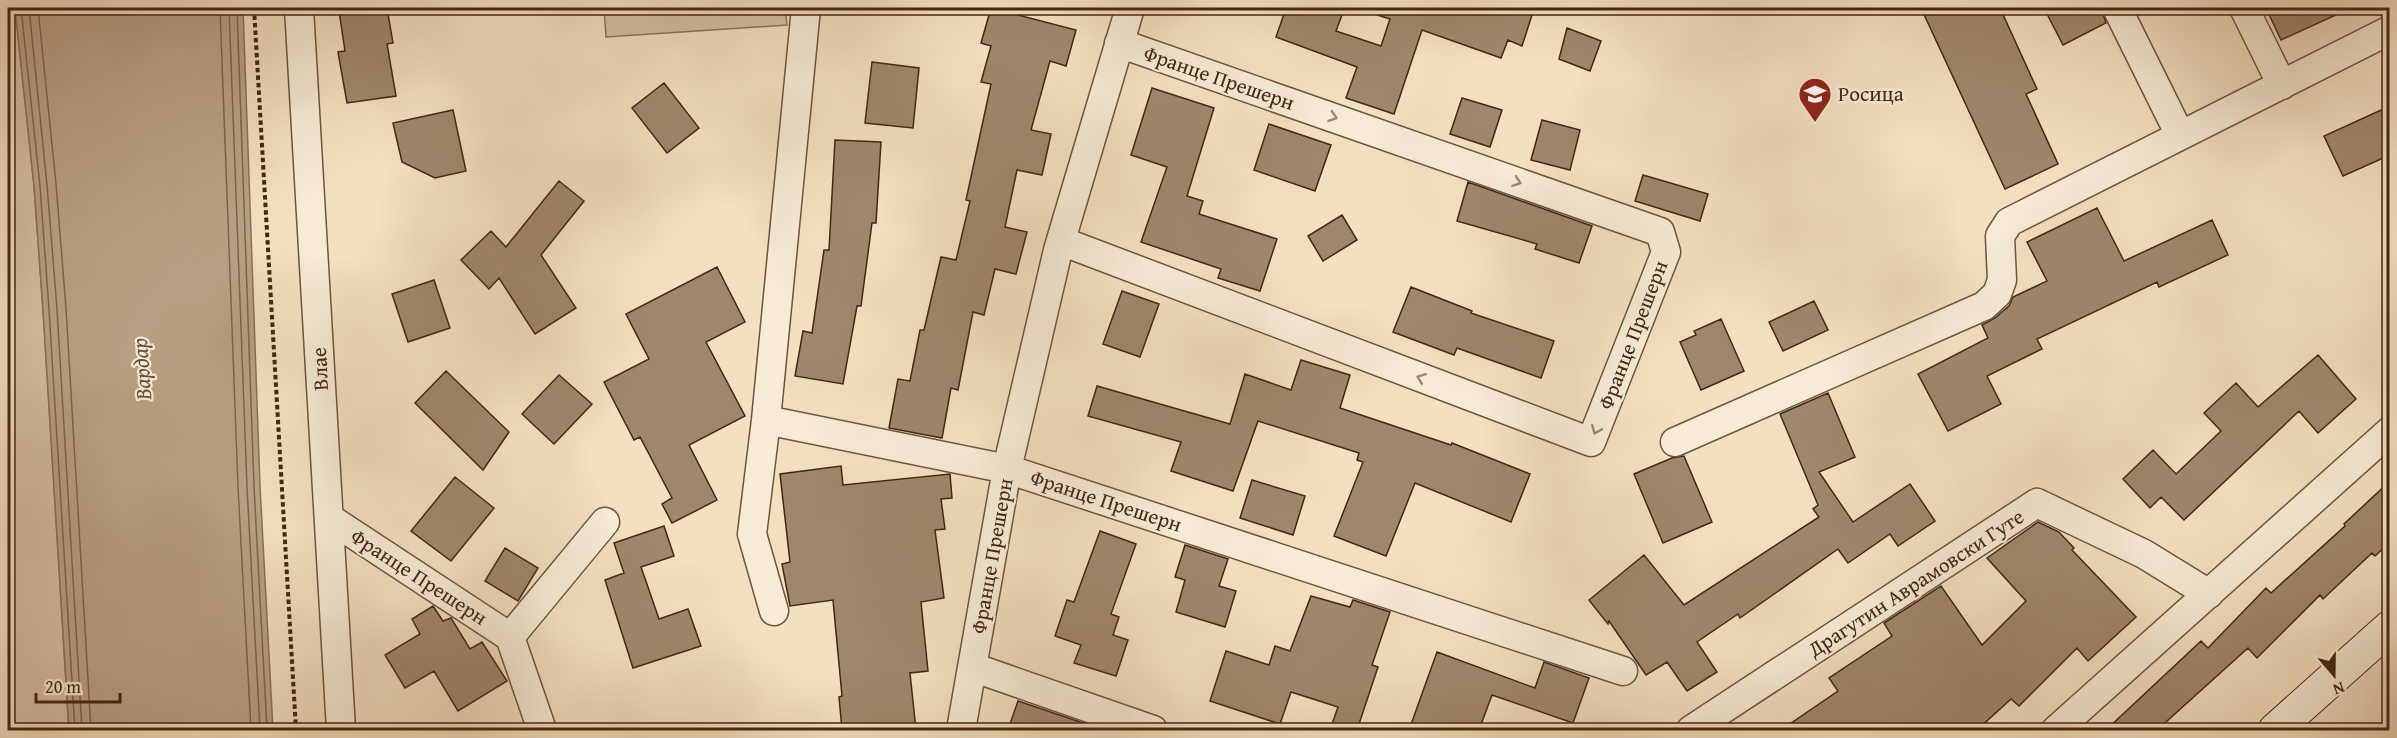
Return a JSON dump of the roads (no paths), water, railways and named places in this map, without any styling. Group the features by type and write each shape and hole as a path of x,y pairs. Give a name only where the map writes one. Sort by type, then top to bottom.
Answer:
{"street":[{"name":"Влае","path":"299,8 341,730"},
{"path":"774,611 752,534 766,420 806,8"},
{"name":"Францe Прешерн","path":"961,730 1007,469 1061,242 1130,8"},
{"path":"2116,8 2180,135"},
{"path":"2244,8 2282,85"},
{"path":"1675,442 1984,306 1997,294 2002,280 2000,236 2009,222 2390,30"},
{"name":"Францe Прешерн","path":"1061,242 1591,442 1666,252 1660,232 1119,43"},
{"name":"Франце Прешерн","path":"766,420 1007,469 1623,671"},
{"path":"2056,730 2390,431"},
{"name":"Драгутин Аврамовски Гуте","path":"1691,730 2037,503 2144,554 2209,594"},
{"name":"Франце Прешерн","path":"329,518 510,637 542,730"},
{"name":"Франце Прешерн","path":"510,637 605,522"},
{"path":"2275,730 2390,627"},
{"path":"972,667 1153,730"}],"water":[{"name":"Вардар","path":"15,8 243,8 260,486 273,730 69,730 34,186"}],"place":[{"name":"Росица","path":"1815,123"}]}
